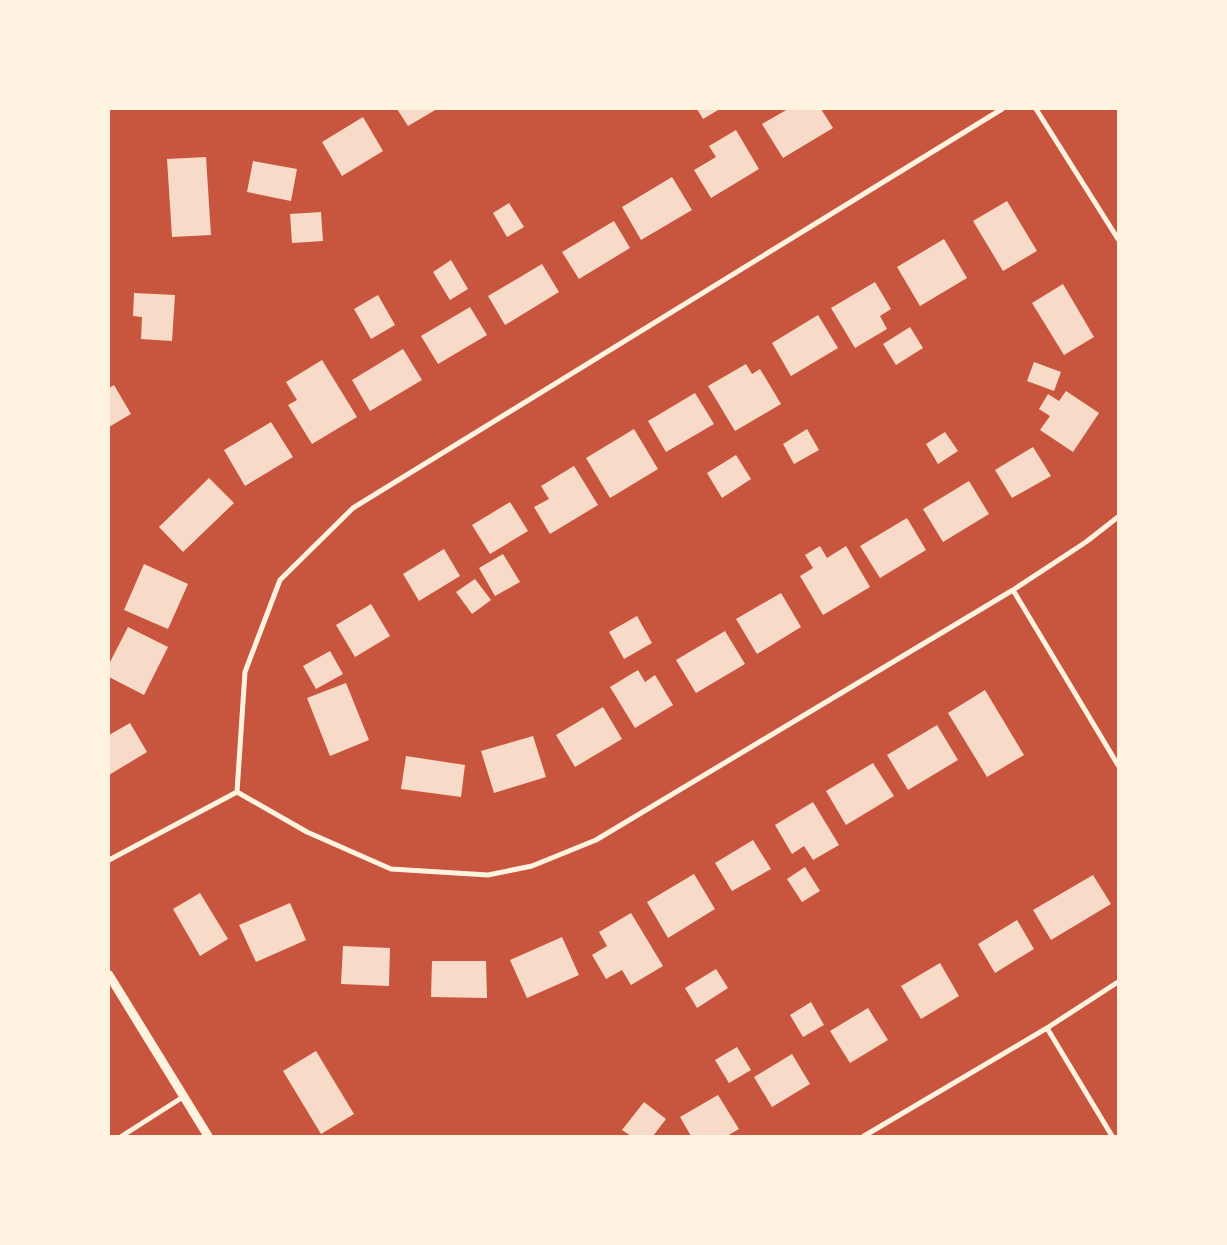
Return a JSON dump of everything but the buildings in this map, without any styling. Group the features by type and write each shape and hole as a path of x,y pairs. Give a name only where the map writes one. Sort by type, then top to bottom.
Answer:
{"street":[{"path":"237,792 245,672 280,580 353,508 1002,109"},
{"path":"1036,109 1118,239"},
{"path":"237,792 307,832 391,869 488,875 532,866 596,840 1013,590 1086,542 1118,517"},
{"path":"1013,590 1118,765"},
{"path":"109,860 237,792"},
{"path":"109,975 208,1136"},
{"path":"864,1136 1047,1028 1118,982"},
{"path":"1047,1028 1112,1136"},
{"path":"122,1136 183,1097"}]}
